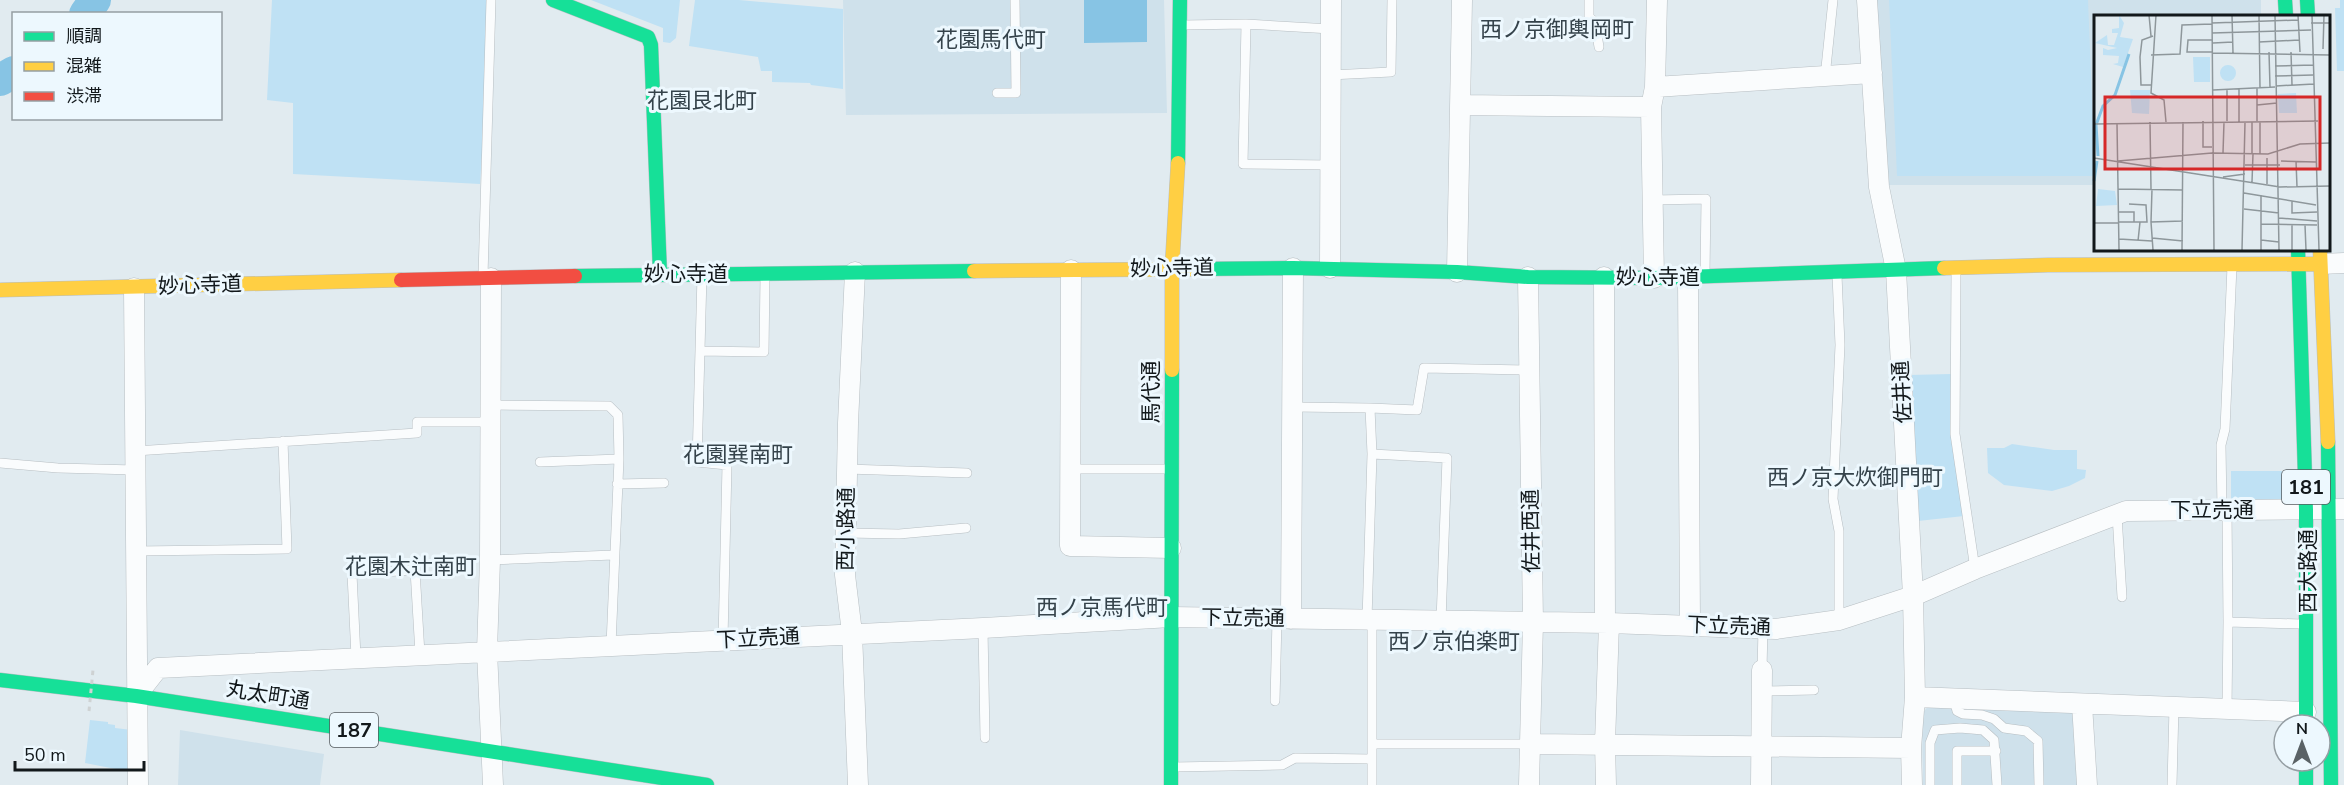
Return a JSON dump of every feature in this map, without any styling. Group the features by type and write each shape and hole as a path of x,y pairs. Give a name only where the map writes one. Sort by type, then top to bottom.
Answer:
{"main road":[{"path":"552,0 648,37 651,45 660,274"},
{"name":"馬代通","path":"1171,785 1172,268 1180,135 1180,0"},
{"path":"2285,0 2286,15"},
{"path":"2307,0 2308,15"},
{"name":"西大路通","path":"2298,250 2306,510 2306,713"},
{"name":"妙心寺道","path":"0,290 702,273 1172,268 1330,268 1528,277 1654,278 1956,268 2298,264 2320,256"},
{"name":"西大路通","path":"2320,256 2336,509 2337,627 2331,785"},
{"name":"丸太町通","path":"0,680 136,696 707,785"}],"street":[{"path":"1330,268 1331,0"},
{"path":"1457,272 1462,0"},
{"path":"1654,278 1651,107 1655,87 1657,0"},
{"name":"佐井通","path":"1867,0 1879,187 1896,270 1913,596 1915,697 1911,748 1912,785"},
{"path":"1655,87 1872,73"},
{"path":"1460,105 1651,107"},
{"name":"妙心寺道","path":"2320,256 2344,263"},
{"path":"1284,619 1294,407 1293,268"},
{"path":"1071,270 1070,546 1172,548"},
{"name":"西小路通","path":"855,272 845,575 852,633 858,785"},
{"name":"佐井西通","path":"1528,277 1533,622 1529,785"},
{"path":"1604,277 1606,785"},
{"path":"1690,625 1697,277"},
{"path":"487,278 492,414 487,651 493,785"},
{"path":"135,288 138,785"},
{"name":"下立売通","path":"136,696 158,668 1171,617 1607,623 1776,629 1839,620 1913,596 1975,569 2126,511 2336,509"},
{"path":"1761,785 1762,670"},
{"path":"1915,697 2227,709 2272,714"},
{"path":"2082,704 2087,785"},
{"path":"1530,744 1911,748"}],"lane":[{"path":"487,278 491,0"},
{"path":"997,93 1016,93 1015,0"},
{"path":"1330,75 1391,72 1392,0"},
{"path":"1589,0 1589,17 1595,22 1599,47"},
{"path":"1825,77 1833,0"},
{"path":"1181,25 1246,24 1331,29"},
{"path":"1246,24 1243,164 1329,165"},
{"path":"1653,200 1706,199 1697,277"},
{"path":"2227,709 2228,622 2221,445 2225,429 2232,264"},
{"path":"1956,268 1955,434 1975,569"},
{"path":"1836,272 1840,345 1833,499 1839,531 1839,620"},
{"path":"702,273 697,462 726,465 723,640"},
{"path":"700,351 764,352 765,274"},
{"path":"1294,407 1417,410 1424,368 1529,370"},
{"path":"135,451 417,433 417,422 609,406 618,415 619,459 613,555 611,645"},
{"path":"1370,408 1372,785"},
{"path":"136,551 287,549 283,441"},
{"path":"1372,453 1447,458 1442,621"},
{"path":"540,462 619,459"},
{"path":"0,463 58,468 135,470"},
{"path":"1071,469 1172,469"},
{"path":"847,470 967,473"},
{"path":"617,484 664,483"},
{"path":"2117,514 2122,597"},
{"path":"846,533 899,534 966,528"},
{"path":"490,560 613,555"},
{"path":"356,657 352,574 415,570 420,654"},
{"path":"1275,701 1284,619"},
{"path":"2228,622 2306,624"},
{"path":"983,628 986,738"},
{"path":"1762,670 1763,628"},
{"path":"1762,691 1814,690"},
{"path":"1954,699 1957,711 1994,719 2004,728 2026,731 2038,741 2039,785"},
{"path":"2172,785 2174,707"},
{"path":"1930,785 1930,743 1935,729 1960,728 1983,730 1994,740 1997,785"},
{"path":"1994,740 2004,728"},
{"path":"1372,744 1530,744"},
{"path":"1957,785 1957,751 1996,752"},
{"path":"1171,767 1282,765 1295,758 1372,759"}],"path":[{"path":"88,711 93,670"}],"shaded area":[{"path":"272,0 486,0 487,80 480,184 293,174 293,103 267,100"},
{"path":"591,0 680,0 676,38 670,43 663,42 663,28"},
{"path":"695,0 739,0 843,9 843,89 810,83 772,82 772,71 761,71 758,57 689,46"},
{"path":"843,0 1164,0 1167,113 846,115"},
{"path":"1876,0 2261,0 2261,15 2094,15 2094,185 1887,185"},
{"path":"1889,0 2088,0 2094,176 1897,176"},
{"path":"2340,0 2344,0 2344,71 2337,71 2335,8 2340,8"},
{"path":"1951,374 1964,516 1918,521 1909,375"},
{"path":"2012,444 2054,450 2077,450 2077,469 2086,470 2085,478 2052,491 2004,485 1988,473 1987,448 2004,448"},
{"path":"2231,471 2282,471 2282,501 2231,501"},
{"path":"1929,705 2070,711 2077,718 2080,785 1923,785 1922,714"},
{"path":"90,720 108,722 108,724 115,725 115,728 132,730 131,772 85,763"},
{"path":"180,730 324,754 320,785 178,785"}],"water":[{"path":"1084,0 1147,0 1147,42 1084,43"}],"waterway":[{"path":"86,12 95,0"},
{"path":"0,80 12,73"}],"traffic: fast":[{"path":"553,0 648,37 651,45 660,274"},
{"path":"1178,163 1180,0"},
{"path":"2285,0 2286,15"},
{"path":"2307,0 2308,15"},
{"path":"2298,250 2306,510 2306,713"},
{"path":"1197,269 1293,268 1457,272 1528,277 1654,278 1944,268"},
{"path":"575,276 974,271"},
{"path":"1171,785 1172,370"},
{"path":"2328,442 2331,785"},
{"path":"0,680 136,696 707,785"},
{"path":"2306,773 2306,785"}],"traffic: slow":[{"path":"1172,370 1172,268 1178,163"},
{"path":"2320,250 2328,442"},
{"path":"1944,268 2048,265 2320,264"},
{"path":"974,271 1197,269"},
{"path":"0,290 401,280"}],"traffic: jam":[{"path":"401,280 575,276"}],"district":[{"name":"西ノ京御輿岡町","path":"1557,29"},
{"name":"花園馬代町","path":"991,39"},
{"name":"花園艮北町","path":"702,100"},
{"name":"花園巽南町","path":"738,454"},
{"name":"西ノ京大炊御門町","path":"1855,477"},
{"name":"花園木辻南町","path":"411,566"},
{"name":"西ノ京馬代町","path":"1102,607"},
{"name":"西ノ京伯楽町","path":"1454,641"}]}
